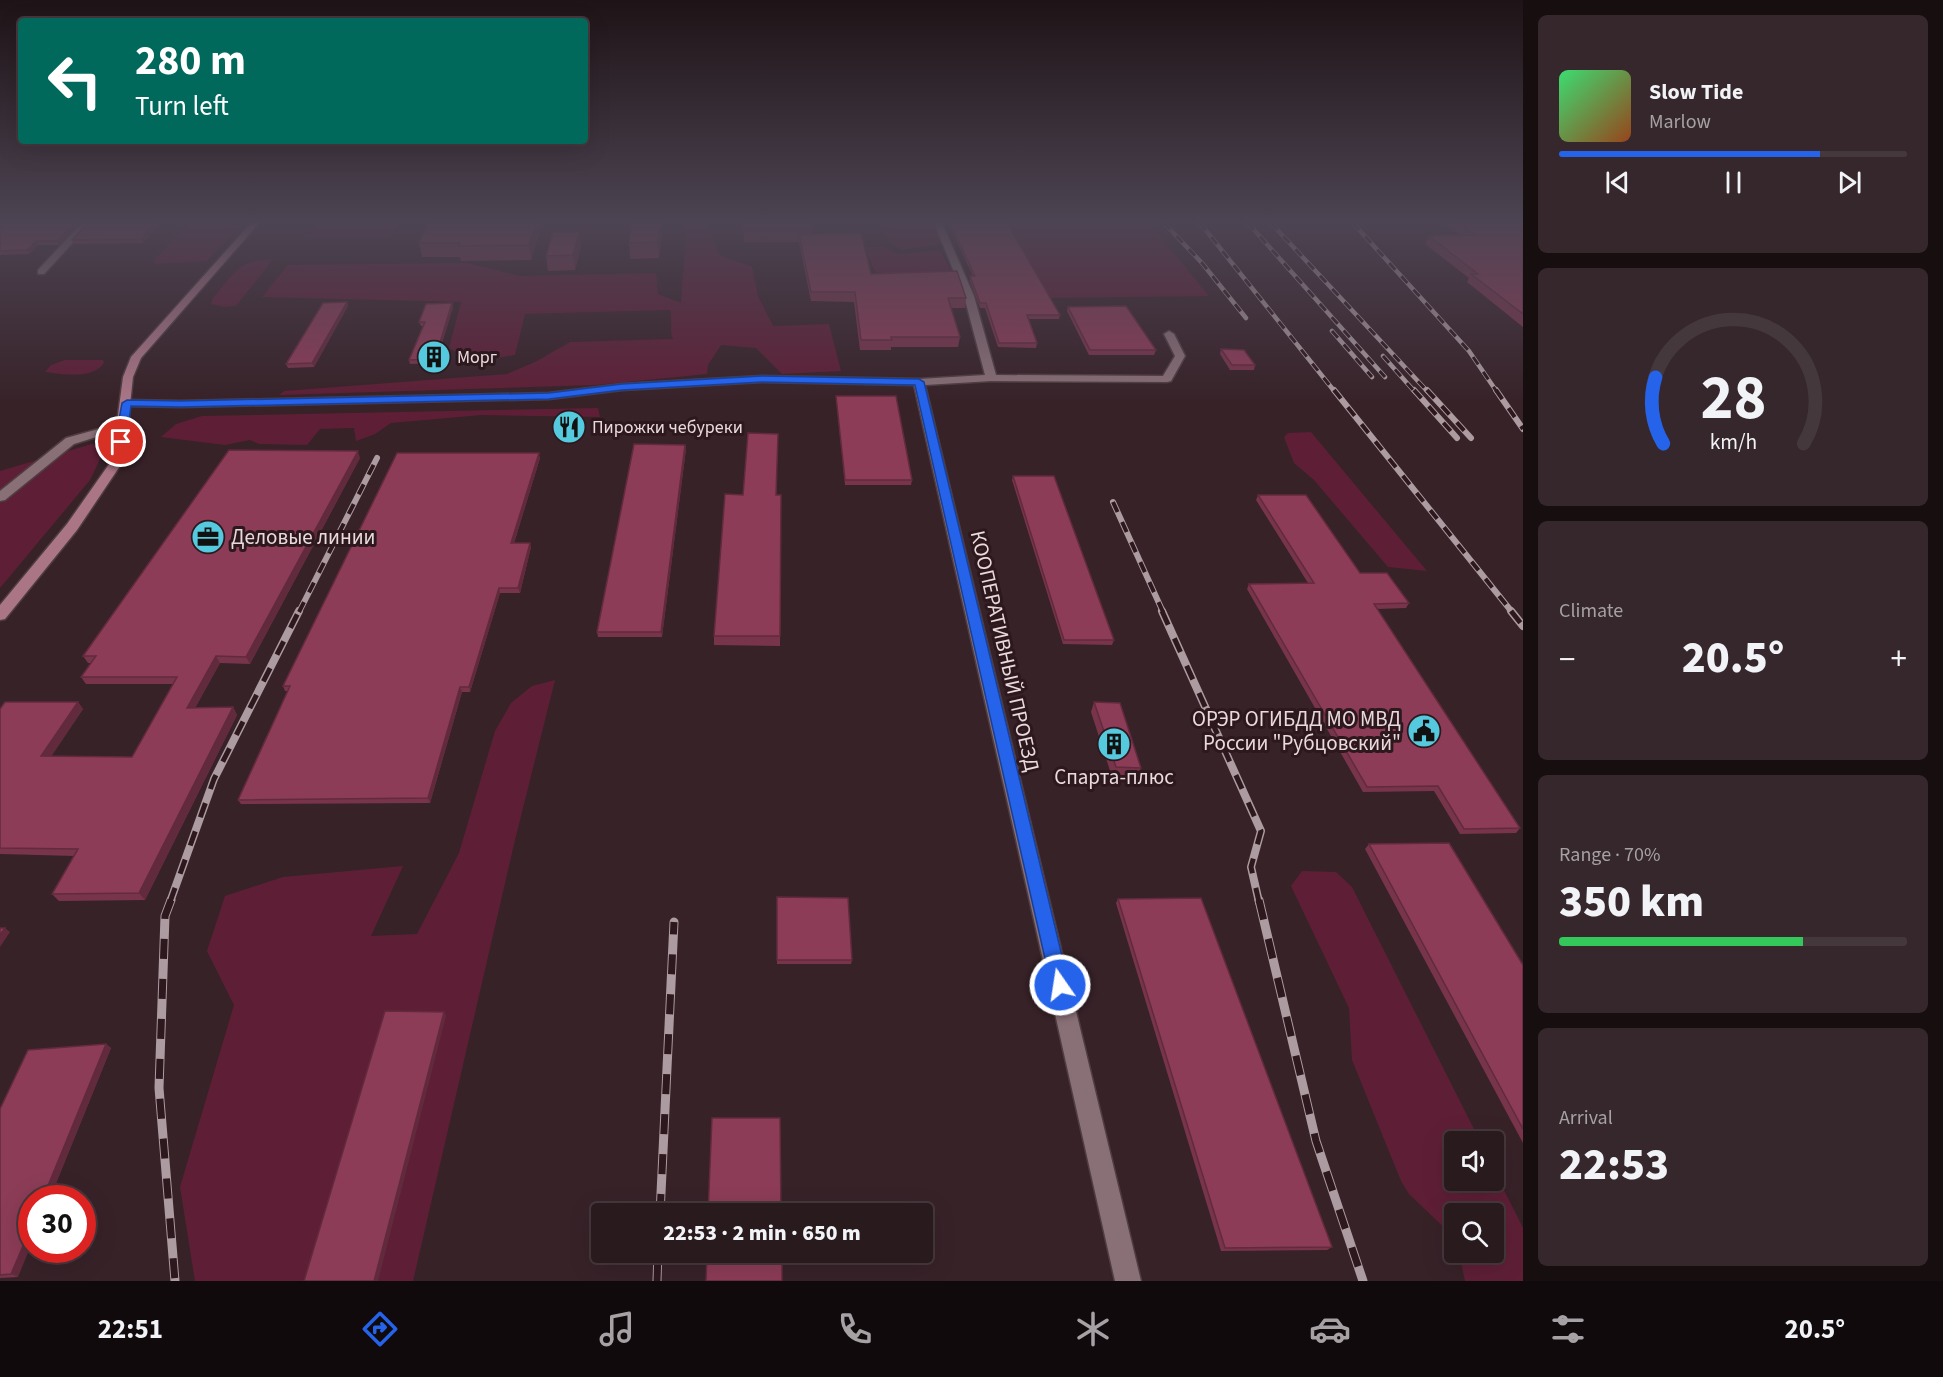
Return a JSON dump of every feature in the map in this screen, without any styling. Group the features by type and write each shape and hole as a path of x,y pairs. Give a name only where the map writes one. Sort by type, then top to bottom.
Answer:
{"main road":[{"path":"0,615 100,490 118,460 127,403 128,377 136,357 202,283"}],"street":[{"path":"963,283 991,378"},
{"path":"127,403 181,404 549,396 622,387 762,379 919,382 991,378 1167,379 1180,356 1169,334"},
{"name":"КООПЕРАТИВНЫЙ ПРОЕЗД","path":"919,382 1128,1281"},
{"path":"0,497 70,441 123,425"}],"shaded area":[{"path":"226,283 254,283 236,306 224,307 211,304"},
{"path":"274,283 657,283 658,294 681,303 683,283 755,283 758,296 773,326 829,324 841,371 782,374 756,348 721,345 708,365 707,374 596,385 279,395 284,391 507,374 535,362 570,342 673,339 670,310 525,314 515,355 474,362 449,348 461,302 262,297"},
{"path":"1039,283 1198,283 1209,296 1047,298"},
{"path":"65,360 103,360 104,363 99,368 85,374 68,375 45,372 51,365"},
{"path":"598,408 600,417 481,415 391,423 375,434 356,441 354,428 320,429 307,445 259,444 250,440 225,445 161,437 176,424 202,416"},
{"path":"1311,432 1427,571 1388,567 1314,480 1294,463 1284,437 1288,433"},
{"path":"92,444 101,446 104,451 90,480 0,588 0,471"},
{"path":"555,680 515,840 413,1281 195,1281 180,1187 234,1005 207,951 225,896 283,877 403,866 371,936 417,934 459,853 495,731 511,703 532,686"},
{"path":"1302,871 1336,872 1352,887 1475,1131 1444,1131 1444,1191 1504,1190 1523,1228 1523,1281 1465,1281 1461,1263 1504,1263 1504,1203 1444,1203 1444,1227 1409,1194 1401,1181 1352,1060 1349,1008 1291,886"}],"building":[{"path":"809,283 961,283 966,298 948,298 960,337 891,337 892,340 861,340 855,292 811,292"},
{"path":"973,283 1041,283 1060,315 1027,315 1037,343 999,343 986,303 980,303"},
{"path":"1482,283 1523,283 1523,314"},
{"path":"347,302 312,363 286,364 323,303"},
{"path":"452,303 435,359 409,360 425,322 419,322 426,304"},
{"path":"1126,306 1156,350 1090,350 1068,307"},
{"path":"1221,349 1244,350 1255,365 1232,365"},
{"path":"836,396 896,396 912,480 845,480"},
{"path":"748,433 778,434 776,495 781,495 780,636 714,636 725,494 743,495"},
{"path":"634,444 685,445 661,632 597,632"},
{"path":"229,450 358,451 246,657 216,656 187,708 233,707 139,893 52,894 78,849 0,848 0,709 5,702 78,702 41,756 132,757 177,677 81,677 96,656 83,656"},
{"path":"397,453 539,453 511,543 530,543 518,588 499,588 469,687 460,687 428,798 238,800 290,686 283,686"},
{"path":"1013,476 1054,476 1114,640 1064,640"},
{"path":"1258,495 1306,495 1360,573 1387,573 1409,603 1374,604 1520,828 1464,829 1438,786 1367,787 1249,584 1314,583"},
{"name":"Спарта-плюс","path":"1094,702 1120,703 1141,768 1116,767"},
{"path":"1449,843 1523,965 1523,1129 1369,844"},
{"path":"777,897 848,898 852,960 777,960"},
{"path":"1201,898 1332,1247 1225,1248 1118,899"},
{"path":"385,1011 444,1012 374,1281 304,1281"},
{"path":"106,1044 48,1185 18,1185 18,1258 11,1274 0,1275 0,1109 28,1050"},
{"path":"712,1118 780,1118 781,1203 708,1203"},
{"path":"707,1263 782,1263 782,1281 706,1281"}],"railway":[{"path":"1218,283 1246,318"},
{"path":"1248,283 1335,392"},
{"path":"1301,283 1385,377"},
{"path":"1327,283 1428,392"},
{"path":"1407,283 1469,351 1497,392"},
{"path":"1332,331 1372,377"},
{"path":"1383,356 1415,392"},
{"path":"1334,390 1512,612"},
{"path":"1414,390 1457,438"},
{"path":"1427,390 1471,438"},
{"path":"1496,390 1523,429"},
{"path":"299,612 377,458"},
{"path":"1113,502 1163,612"},
{"path":"170,902 214,779 299,611"},
{"path":"1162,611 1261,831 1251,867 1259,902"},
{"path":"1511,611 1523,626"},
{"path":"171,900 165,916 159,1088 175,1281"},
{"path":"1259,900 1316,1141 1363,1281"},
{"path":"661,1203 674,922"},
{"path":"657,1281 658,1263"}],"place":[{"name":"Морг","path":"434,357"},
{"name":"Пирожки чебуреки","path":"569,427"},
{"name":"Деловые линии","path":"208,537"},
{"name":"ОРЭР ОГИБДД МО МВД России \"Рубцовский\"","path":"1424,731"},
{"name":"Спарта-плюс","path":"1114,744"}],"route":[{"path":"121,442 127,403 181,404 549,396 622,387 762,379 919,382 1060,985"}]}
